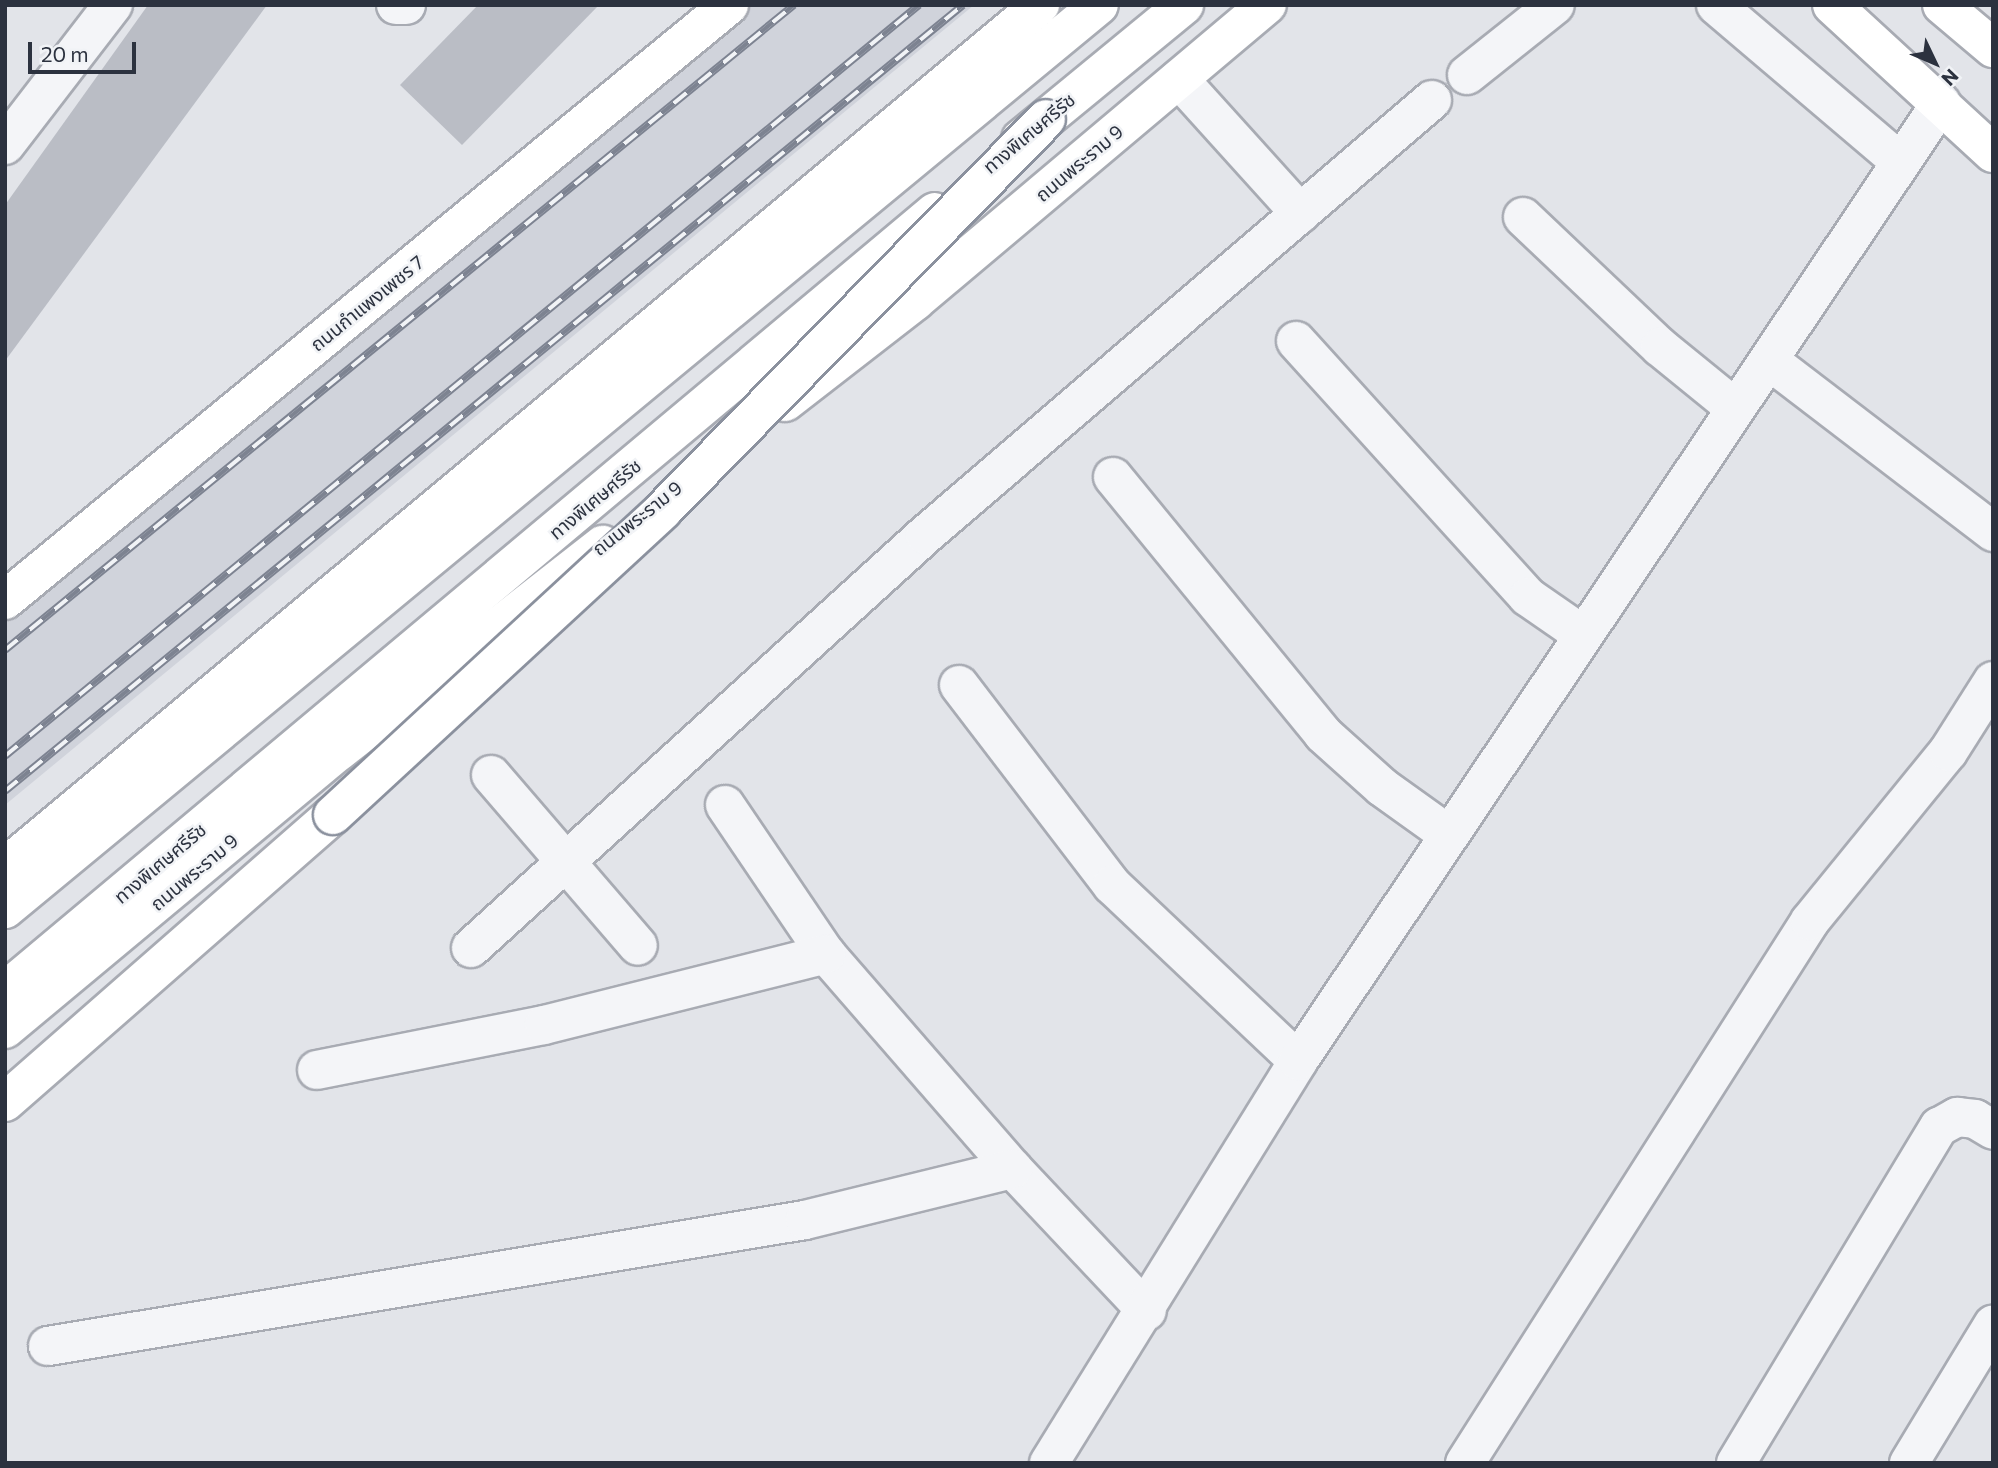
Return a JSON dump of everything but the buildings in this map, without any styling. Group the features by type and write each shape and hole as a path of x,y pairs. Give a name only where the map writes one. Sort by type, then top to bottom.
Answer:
{"main road":[{"name":"ถนนกำแพงเพชร 7","path":"5,600 729,5"},
{"path":"5,867 1040,5"},
{"path":"5,909 1099,5"},
{"name":"ทางพิเศษศรีรัช","path":"5,991 1184,5"},
{"name":"ถนนพระราม 9","path":"5,1029 339,751 915,301 1267,5"},
{"path":"1832,5 1993,153"},
{"path":"1942,5 1993,48"},
{"path":"5,1102 333,815 663,510 1046,119"}],"street":[{"path":"5,145 113,5"},
{"path":"396,5 406,5"},
{"path":"1467,75 1555,5"},
{"path":"1716,5 1899,161"},
{"path":"1179,79 1300,212"},
{"path":"471,948 564,860 925,535 1432,100"},
{"path":"1049,1463 1147,1311 1298,1061 1735,408 1770,362 1899,161 1941,103"},
{"path":"1523,217 1660,347 1735,408"},
{"path":"1296,341 1528,597 1583,635"},
{"path":"1770,362 1993,532"},
{"path":"1113,477 1323,734 1382,787 1449,835"},
{"path":"1465,1463 1810,921 1948,752 1993,681"},
{"path":"959,685 1112,885 1298,1061"},
{"path":"491,775 638,946"},
{"path":"724,805 827,954 1013,1169 1147,1311"},
{"path":"317,1070 544,1025 827,954"},
{"path":"1736,1463 1939,1127 1957,1117 1975,1119 1993,1130"},
{"path":"48,1346 804,1220 1013,1169"},
{"path":"1909,1463 1993,1325"}],"shaded area":[{"path":"721,5 974,5 5,805 5,592"}],"railway":[{"path":"5,650 794,5"},
{"path":"5,756 919,5"},
{"path":"5,791 963,5"}]}
